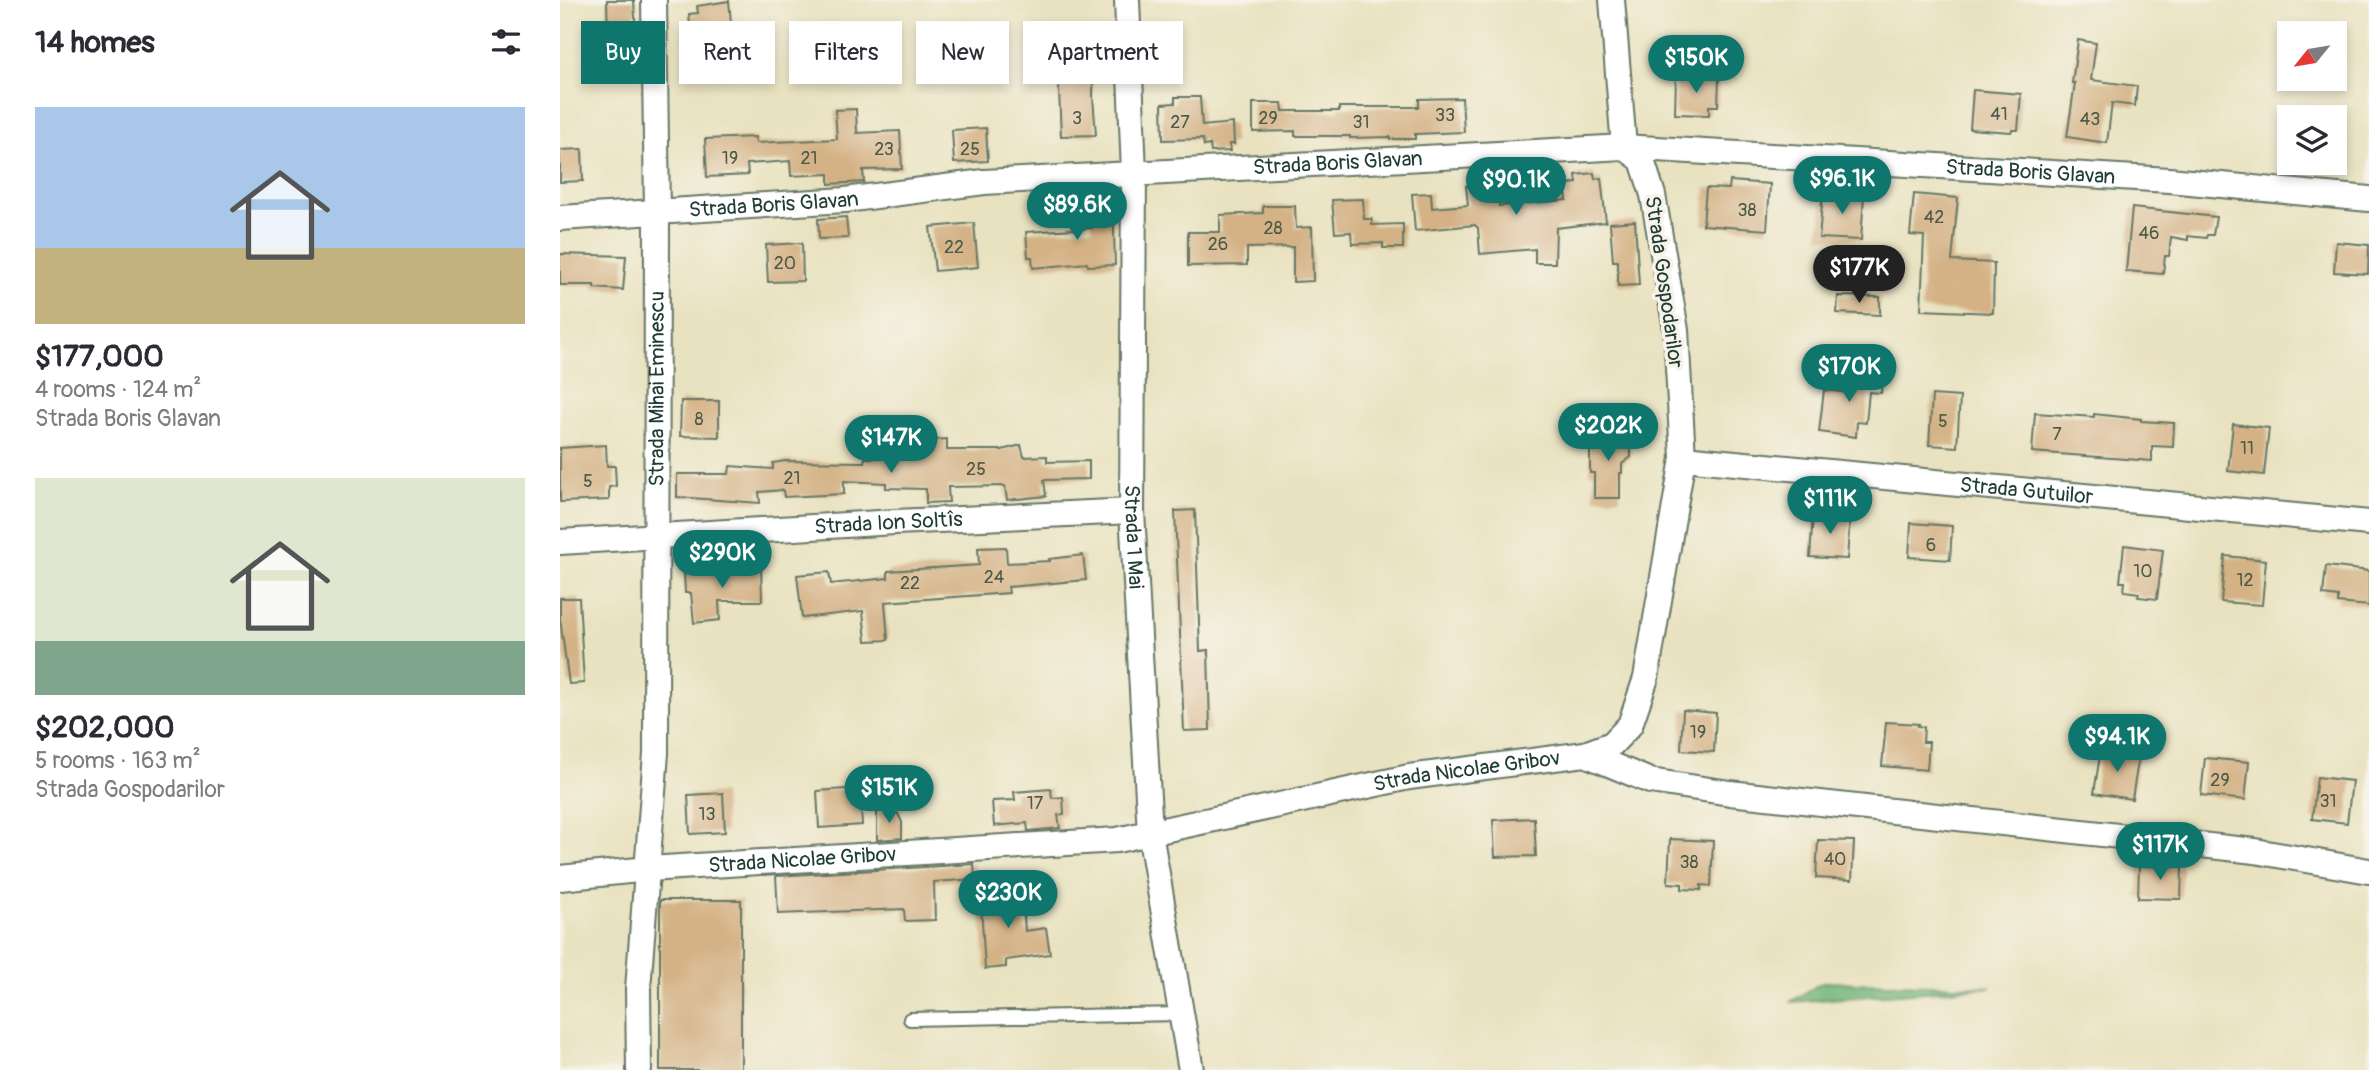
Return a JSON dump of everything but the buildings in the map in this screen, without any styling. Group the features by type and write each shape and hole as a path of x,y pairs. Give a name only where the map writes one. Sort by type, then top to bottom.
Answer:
{"street":[{"name":"Strada Mihai Eminescu","path":"639,1070 638,989 656,753 657,212 654,0"},
{"name":"Strada 1 Mai","path":"1128,0 1134,173 1132,511 1150,833 1191,1070"},
{"path":"1612,0 1624,147"},
{"name":"Strada Boris Glavan","path":"560,218 845,200 984,182 1624,147 2169,180 2369,200"},
{"name":"Strada Gospodarilor","path":"1585,754 1612,744 1630,725 1646,678 1683,457 1676,330 1653,195 1642,160 1624,147"},
{"name":"Strada Gutuilor","path":"1683,457 2369,523"},
{"name":"Strada Ion Soltîs","path":"560,542 1132,511"},
{"name":"Strada Nicolae Gribov","path":"560,878 648,869 1117,840 1409,777 1585,754 1650,781 1730,793 2255,851 2369,871"}],"lane":[{"path":"910,1019 1181,1014"}],"green space":[{"path":"1823,982 1991,987 1790,1002"}]}
